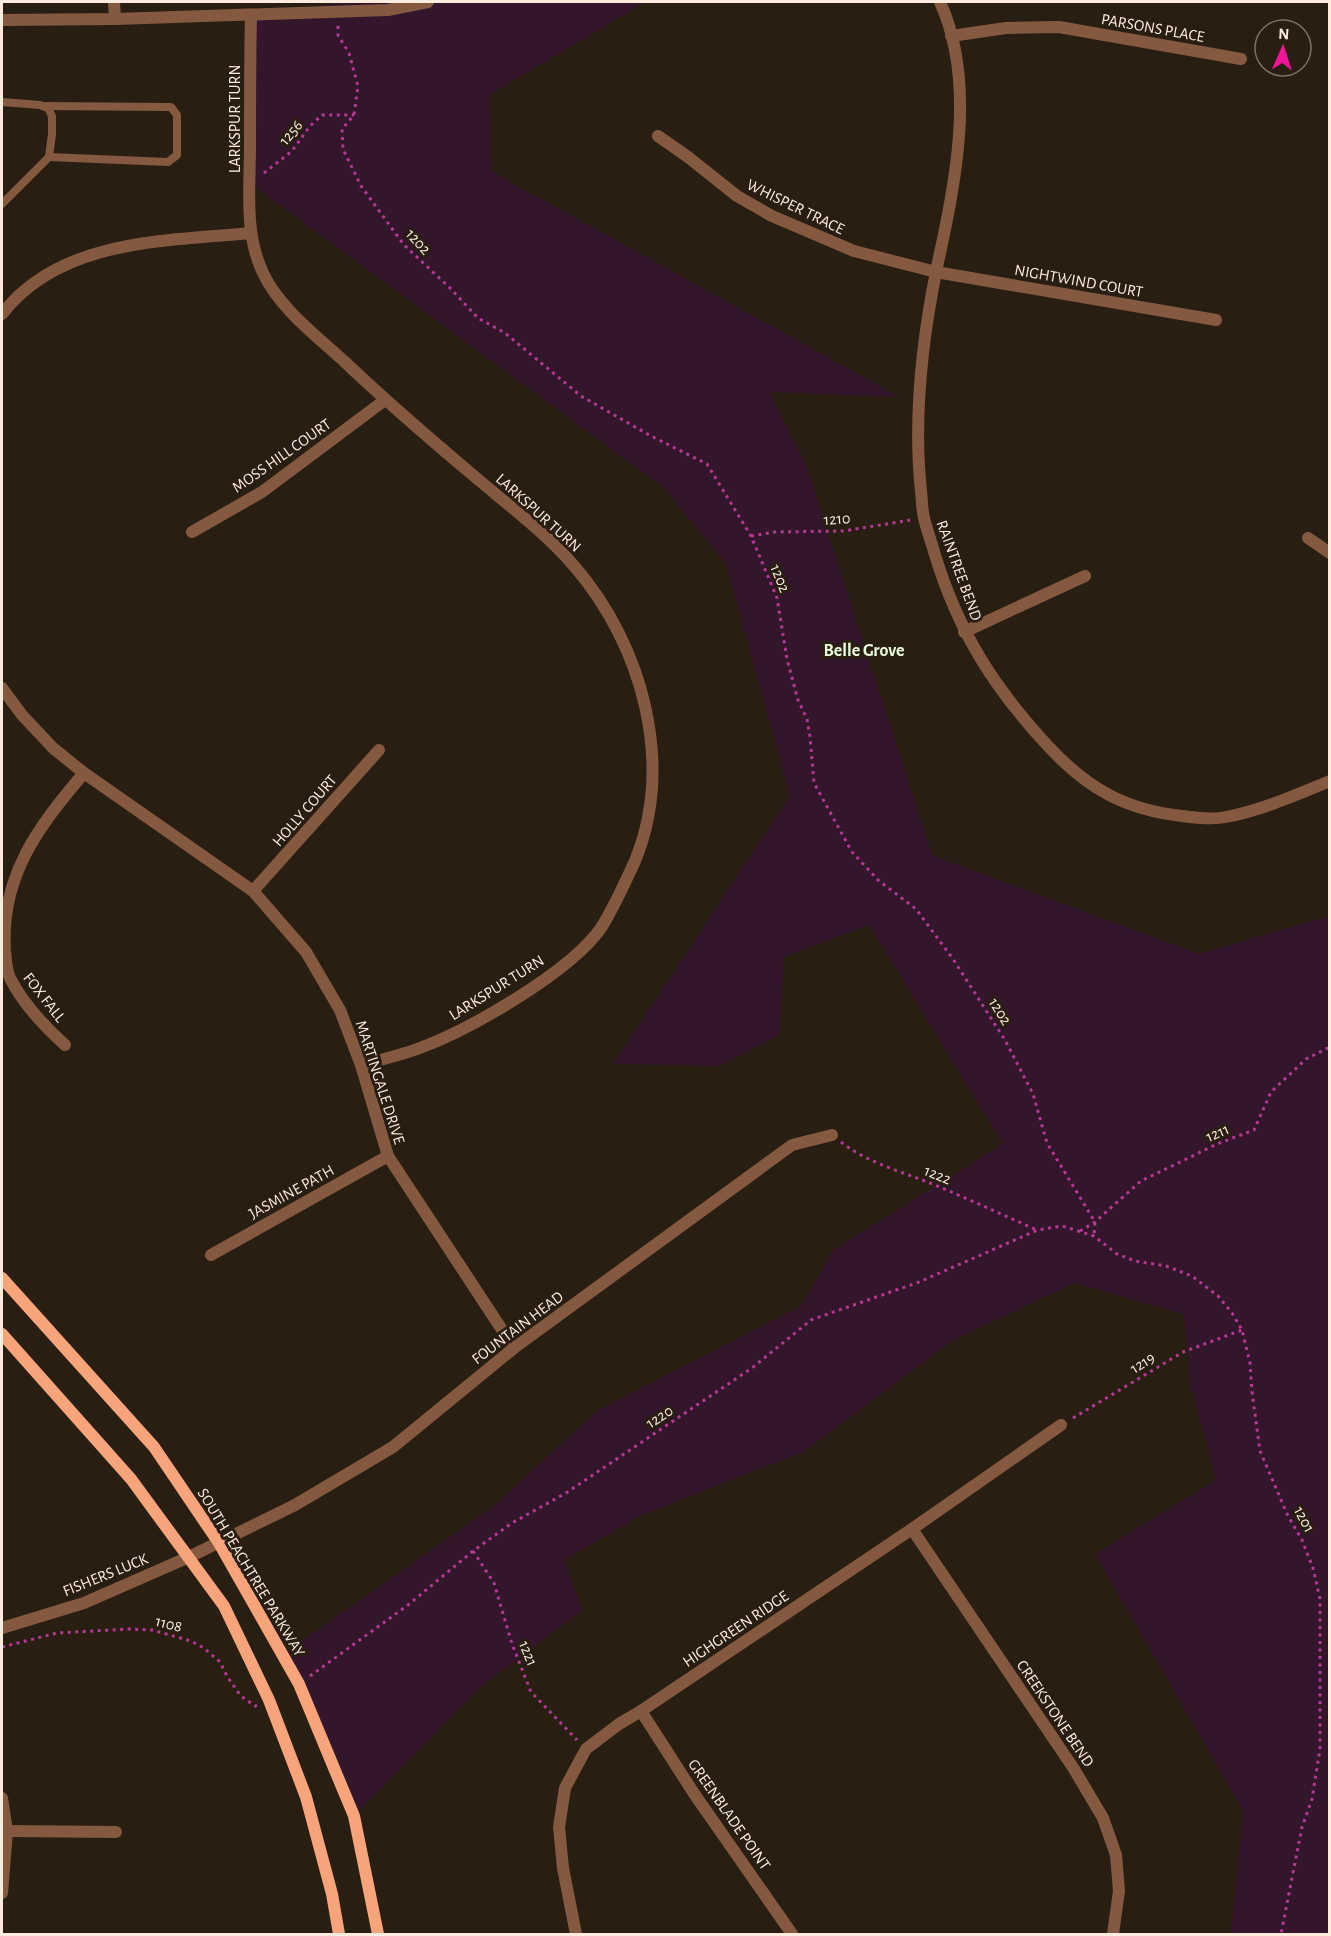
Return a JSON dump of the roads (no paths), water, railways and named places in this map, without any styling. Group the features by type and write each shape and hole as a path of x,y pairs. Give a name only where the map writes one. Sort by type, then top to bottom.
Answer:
{"main road":[{"name":"SOUTH PEACHTREE PARKWAY","path":"2,1278 154,1447 219,1543 299,1684 354,1816 378,1935"},
{"path":"2,1334 131,1479 224,1606 269,1700 306,1797 332,1894 339,1935"}],"street":[{"path":"114,2 115,19"},
{"path":"2,20 115,19 388,10 428,2"},
{"name":"RAINTREE BEND","path":"940,2 951,36 960,111 951,201 936,272 920,380 918,463 924,518 942,577 964,632 994,682 1024,722 1075,772 1117,800 1144,811 1223,818 1274,805 1329,781"},
{"name":"LARKSPUR TURN","path":"250,15 250,233 263,274 277,296 385,400 527,521 578,570 620,633 640,685 649,721 653,760 648,815 636,858 600,929 583,947 546,977 450,1035 418,1049 361,1065"},
{"name":"PARSONS PLACE","path":"951,36 1006,28 1059,27 1241,59"},
{"name":"WHISPER TRACE","path":"658,136 737,196 772,216 854,251 936,272"},
{"path":"2,314 33,284 71,262 133,244 250,233"},
{"name":"NIGHTWIND COURT","path":"936,272 1216,320"},
{"name":"MOSS HILL COURT","path":"192,532 262,492 385,400"},
{"path":"1308,538 1329,553"},
{"path":"964,632 1085,576"},
{"name":"MARTINGALE DRIVE","path":"2,688 22,715 53,748 84,774 253,891 306,952 340,1010 361,1065 388,1156 514,1348"},
{"name":"HOLLY COURT","path":"253,891 379,750"},
{"name":"FOX FALL","path":"65,1045 29,1008 9,976 2,917 6,892 23,852 53,810 84,774"},
{"name":"FOUNTAIN HEAD","path":"219,1543 295,1504 393,1447 514,1348 792,1145 832,1135"},
{"name":"JASMINE PATH","path":"211,1255 388,1156"},
{"name":"HIGHGREEN RIDGE","path":"576,1935 563,1868 559,1827 565,1788 586,1749 619,1724 641,1712 912,1529 1061,1425"},
{"name":"CREEKSTONE BEND","path":"912,1529 1074,1769 1103,1818 1116,1855 1119,1891 1113,1935"},
{"name":"FISHERS LUCK","path":"2,1628 84,1603 219,1543"},
{"name":"GREENBLADE POINT","path":"641,1712 695,1796 792,1935"},
{"path":"2,1798 7,1831 2,1893"},
{"path":"7,1831 116,1833"}],"lane":[{"path":"2,102 43,106 171,106 177,115 177,155 168,162 49,157"},
{"path":"2,204 49,157 52,116 48,108 43,106"}],"district":[{"name":"Belle Grove","path":"864,650"}]}
